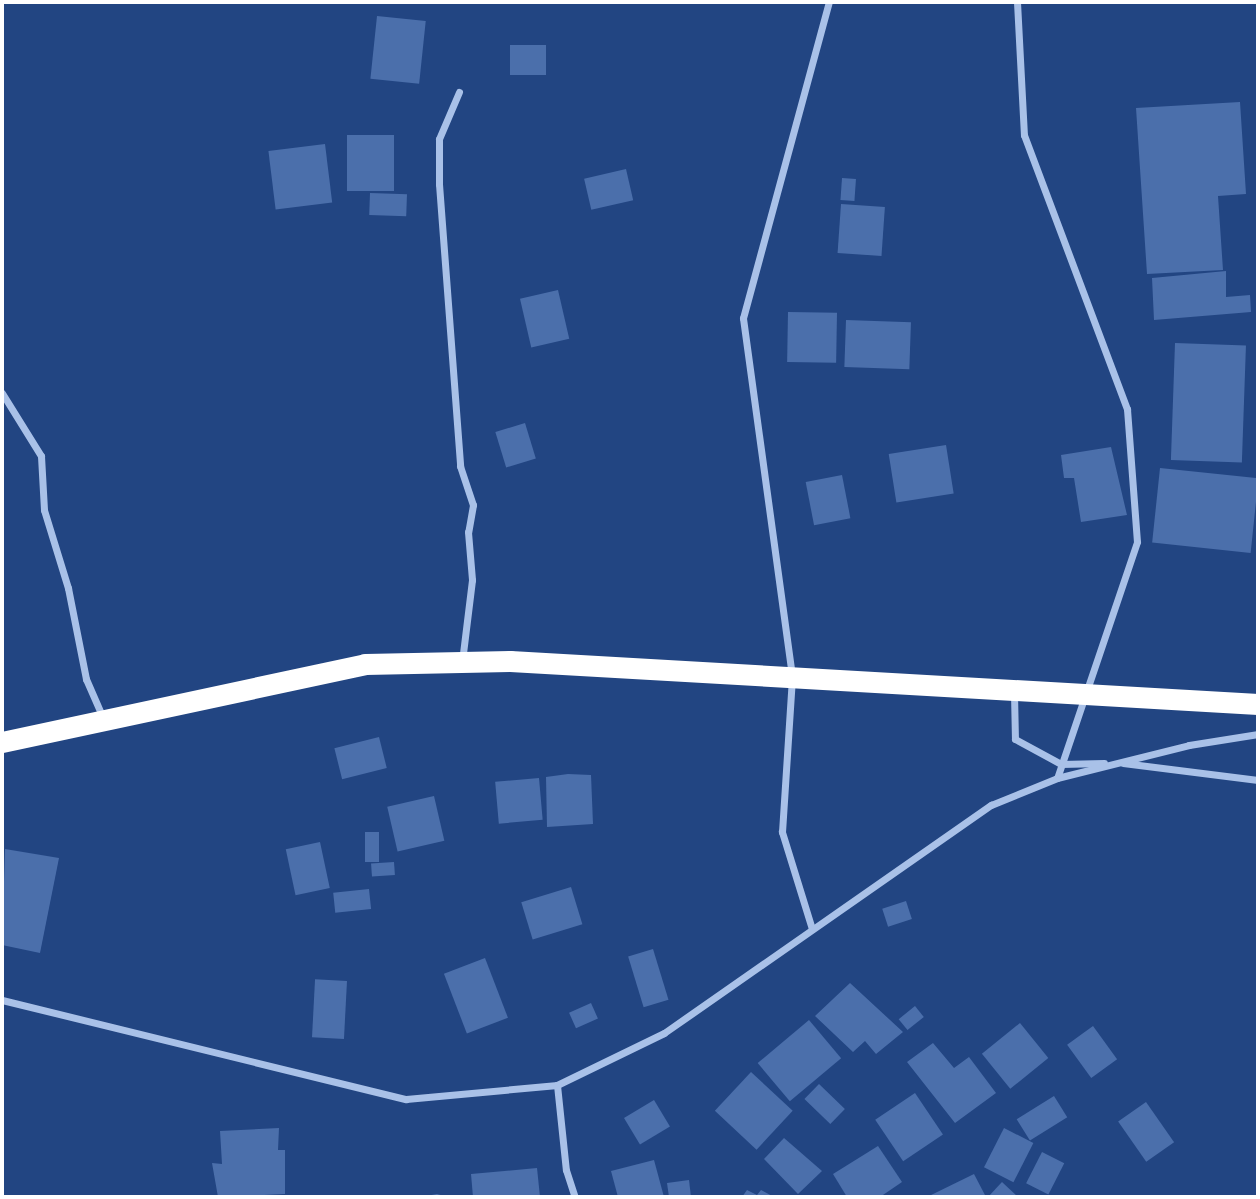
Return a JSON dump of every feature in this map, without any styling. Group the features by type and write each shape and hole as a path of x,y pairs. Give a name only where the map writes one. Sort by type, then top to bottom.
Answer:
{"highway":[{"path":"2,742 365,663 510,661 1258,704"}],"street":[{"path":"812,929 782,832 792,676 743,318 820,50 829,2"},
{"path":"1017,2 1024,135 1127,409 1137,542 1057,778"},
{"path":"459,92 439,139 439,184 460,466 472,505 468,532 471,580 462,662"},
{"path":"2,393 41,456 44,510 68,588 86,679 103,718"},
{"path":"1014,689 1015,739 1061,764 1119,762 1258,780"},
{"path":"2,1000 406,1099 557,1085 664,1033 990,805 1057,778 1119,762 1258,734"},
{"path":"557,1085 566,1170 575,1197"}],"building":[{"path":"377,16 426,21 419,84 370,79"},
{"path":"510,45 546,45 546,75 510,75"},
{"path":"1240,102 1246,194 1218,196 1223,270 1147,274 1136,108"},
{"path":"347,135 394,135 394,191 347,191"},
{"path":"325,144 332,203 276,210 268,151"},
{"path":"626,169 633,200 591,210 584,179"},
{"path":"842,178 856,179 854,201 840,200"},
{"path":"370,193 407,194 406,216 369,215"},
{"path":"841,204 885,207 881,256 838,253"},
{"path":"1226,271 1226,297 1250,295 1251,312 1154,320 1152,278"},
{"path":"558,290 569,339 531,347 520,299"},
{"path":"788,312 837,313 836,363 787,362"},
{"path":"846,320 911,322 909,369 844,367"},
{"path":"1175,343 1246,345 1242,462 1171,460"},
{"path":"525,423 536,458 506,467 495,432"},
{"path":"946,445 954,493 896,502 889,454"},
{"path":"1111,447 1127,515 1081,522 1074,478 1064,478 1061,455"},
{"path":"1160,468 1258,478 1251,553 1152,543"},
{"path":"842,475 850,518 814,525 806,482"},
{"path":"379,737 387,768 342,779 334,748"},
{"path":"591,775 593,824 547,827 546,777"},
{"path":"539,778 543,820 499,824 495,782"},
{"path":"434,796 444,841 398,852 387,807"},
{"path":"365,832 379,832 379,862 365,862"},
{"path":"320,842 330,888 296,895 286,849"},
{"path":"5,849 59,858 40,953 2,945"},
{"path":"394,862 395,875 372,877 371,864"},
{"path":"571,887 582,924 533,939 521,902"},
{"path":"369,889 371,909 335,913 333,893"},
{"path":"906,901 912,919 888,927 882,909"},
{"path":"653,949 668,1000 644,1007 628,957"},
{"path":"485,958 508,1018 467,1034 444,974"},
{"path":"315,979 347,981 344,1039 312,1037"},
{"path":"850,983 903,1032 876,1054 865,1041 853,1052 815,1016"},
{"path":"591,1003 598,1019 576,1028 569,1013"},
{"path":"915,1006 924,1017 907,1030 899,1019"},
{"path":"809,1020 841,1058 790,1101 758,1063"},
{"path":"1020,1023 1048,1058 1010,1089 982,1054"},
{"path":"1093,1026 1117,1059 1091,1078 1067,1045"},
{"path":"933,1043 954,1068 969,1057 996,1093 955,1123 907,1062"},
{"path":"751,1072 793,1111 757,1150 715,1111"},
{"path":"819,1084 845,1109 830,1124 804,1099"},
{"path":"915,1093 943,1134 903,1161 875,1120"},
{"path":"1054,1096 1067,1117 1030,1141 1017,1119"},
{"path":"654,1100 670,1127 640,1145 624,1118"},
{"path":"1146,1102 1174,1142 1146,1162 1118,1122"},
{"path":"279,1128 278,1150 285,1150 285,1194 218,1197 212,1163 222,1164 220,1131"},
{"path":"1004,1128 1033,1143 1013,1182 984,1167"},
{"path":"784,1138 822,1171 798,1194 764,1159"},
{"path":"878,1146 902,1182 880,1197 847,1197 833,1174"},
{"path":"1042,1152 1064,1163 1048,1195 1026,1183"},
{"path":"654,1160 664,1197 618,1197 611,1171"},
{"path":"537,1168 540,1197 473,1197 471,1174"},
{"path":"974,1174 986,1197 927,1197"},
{"path":"689,1180 691,1197 669,1197 667,1183"},
{"path":"1002,1182 1018,1197 988,1197"},
{"path":"747,1190 757,1195 761,1190 774,1197 742,1197"},
{"path":"437,1194 448,1197 426,1197 426,1196"}]}
